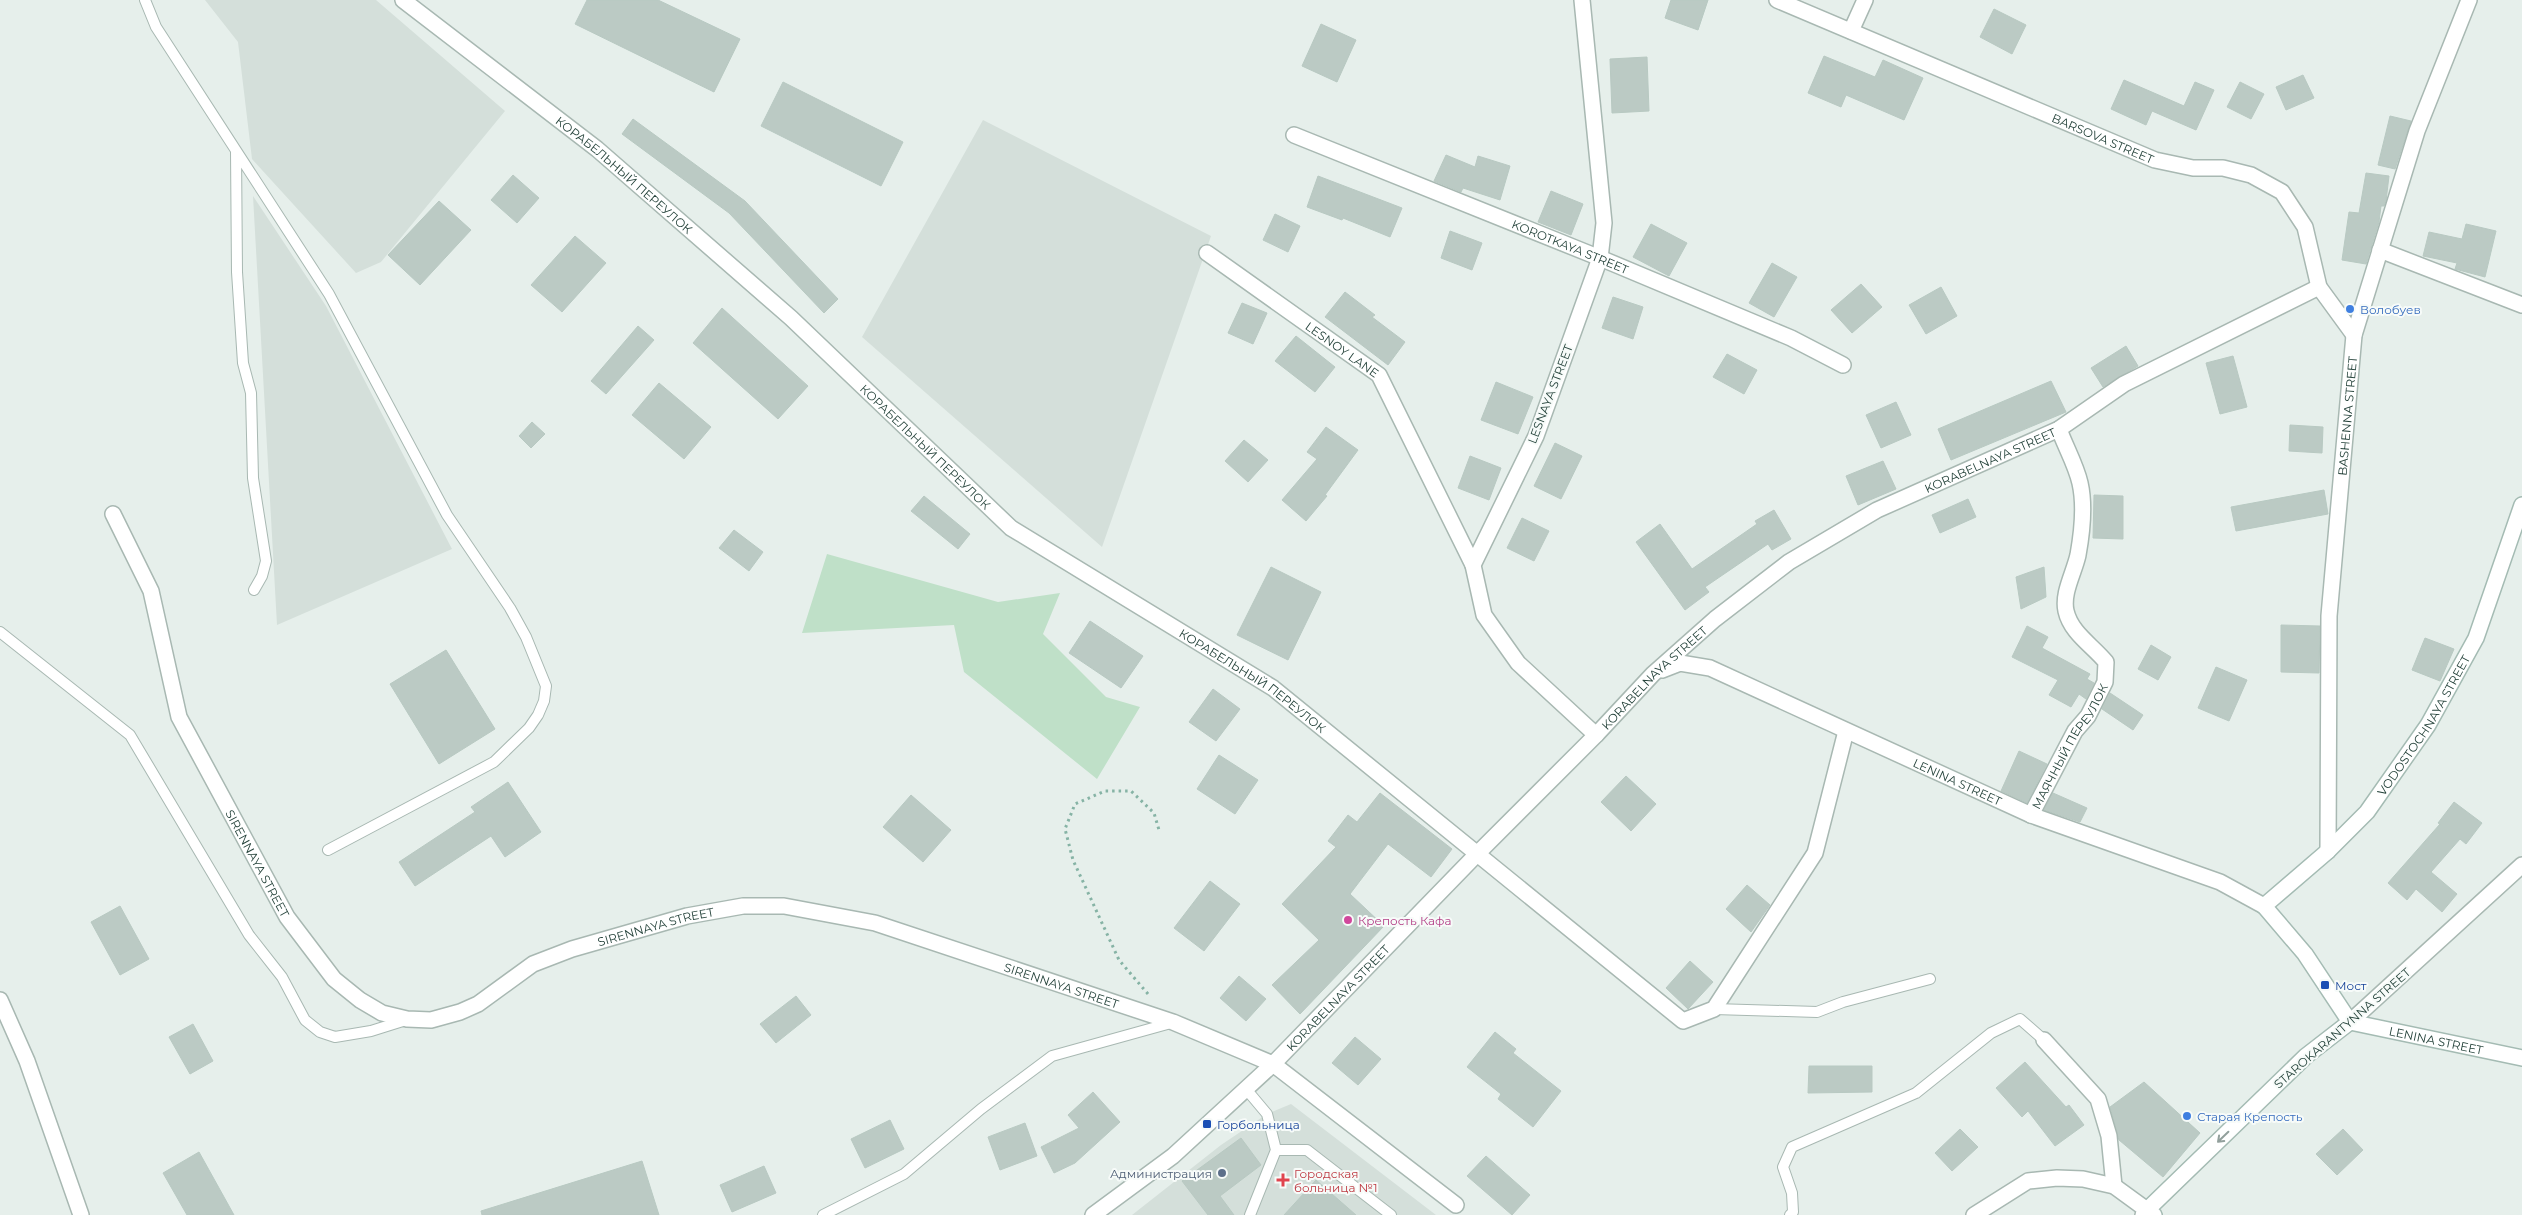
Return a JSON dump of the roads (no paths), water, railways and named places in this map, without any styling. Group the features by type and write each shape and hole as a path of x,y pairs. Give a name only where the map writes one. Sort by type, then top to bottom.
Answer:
{"street":[{"name":"КОРАБЕЛЬНЫЙ ПЕРЕУЛОК","path":"403,0 597,149 761,292 1011,528 1272,688 1683,1022 1714,1008"},
{"name":"LESNAYA STREET","path":"1473,565 1536,436 1600,258 1604,223 1582,0"},
{"name":"BARSOVA STREET","path":"1776,0 2155,160 2193,168 2223,168 2251,175 2282,192 2305,227 2319,287 2354,336"},
{"path":"1852,31 1865,0"},
{"name":"BASHENNA STREET","path":"2328,851 2329,616 2354,336 2417,131 2469,0"},
{"name":"KOROTKAYA STREET","path":"1294,135 1600,258 1791,338 1842,364"},
{"path":"2380,250 2522,306"},
{"name":"LESNOY LANE","path":"1206,253 1379,375 1473,565"},
{"name":"KORABELNAYA STREET","path":"1093,1215 1173,1156 1273,1064 1477,854 1596,735 1653,674 1715,619 1789,562 1877,510 2059,429 2124,384 2319,287"},
{"name":"МАЯЧНЫЙ ПЕРЕУЛОК","path":"2030,815 2075,731 2088,716 2105,682 2106,662 2092,645 2073,629 2065,610 2069,581 2078,556 2082,520 2080,483 2059,429"},
{"name":"VODOSTOCHNAYA STREET","path":"2264,906 2328,851 2367,812 2428,725 2476,638 2522,505"},
{"name":"SIRENNAYA STREET","path":"113,514 150,591 179,717 287,917 334,979 360,1000 382,1014 407,1019 431,1020 460,1012 478,1004 533,964 572,949 687,916 743,906 784,906 875,923 1173,1022 1273,1064 1456,1205"},
{"path":"1473,565 1484,615 1518,663 1596,735"},
{"name":"LENINA STREET","path":"1653,674 1680,663 1710,668 2030,815 2220,882 2264,906"},
{"path":"1714,1008 1816,853 1846,731"},
{"name":"STAROKARANTYNNA STREET","path":"2148,1213 2306,1056 2350,1022 2522,865"},
{"path":"2264,906 2305,954 2350,1022"},
{"path":"0,1000 27,1061 81,1215"},
{"name":"LENINA STREET","path":"2350,1022 2522,1058"},
{"path":"2044,1040 2098,1099 2109,1136 2114,1186"},
{"path":"1974,1215 2028,1181 2083,1179 2114,1186 2148,1213"}],"lane":[{"path":"145,0 156,27 329,294 447,515 510,608 526,637 546,686 544,700 538,715 529,728 494,762 328,850"},
{"path":"236,151 237,272 243,363 251,393 254,478 266,561 254,590"},
{"path":"0,632 130,735 249,935 282,977 305,1020 320,1032 335,1037 371,1031 407,1019"},
{"path":"1714,1008 1817,1012 1843,1002 1930,979"},
{"path":"1790,1215 1793,1212 1792,1193 1783,1166 1792,1147 1916,1093 1991,1033 2020,1019 2044,1040"},
{"path":"823,1215 904,1174 980,1109 1052,1056 1173,1022"},
{"path":"1246,1089 1267,1114 1276,1150 1250,1215"},
{"path":"1276,1150 1307,1150 1391,1215"}],"place":[{"name":"Волобуев","path":"2350,309"},
{"name":"Крепость Кафа","path":"1348,920"},
{"name":"Мост","path":"2325,985"},
{"name":"Старая Крепость","path":"2187,1116"},
{"name":"Горбольница","path":"1207,1124"},
{"name":"Администрация","path":"1222,1173"},
{"name":"Городская больница №1","path":"1283,1180"}]}
